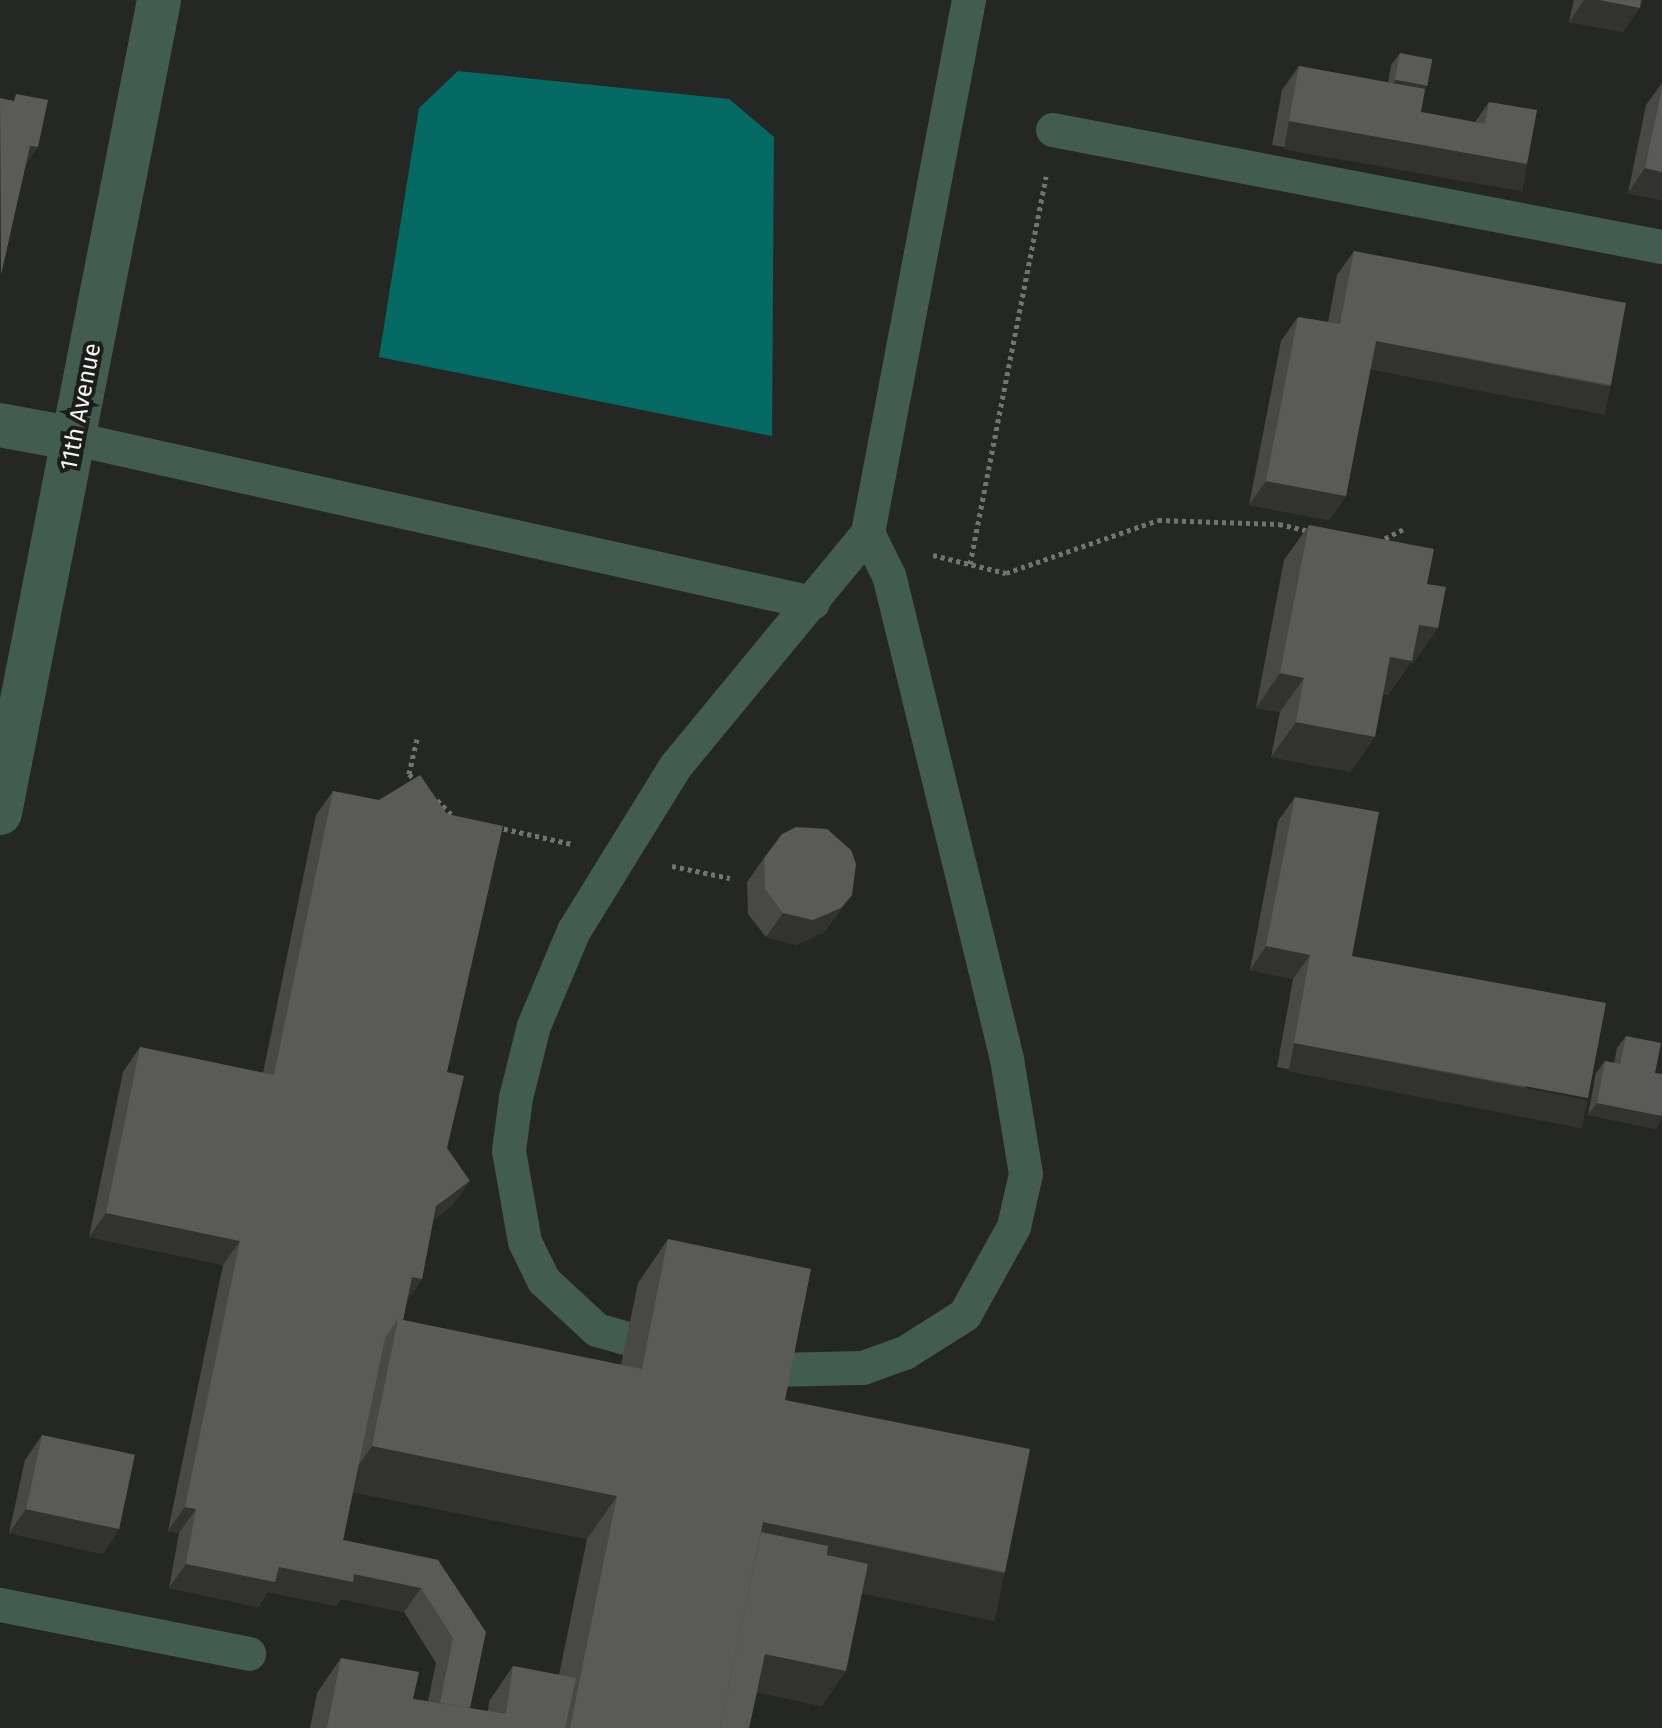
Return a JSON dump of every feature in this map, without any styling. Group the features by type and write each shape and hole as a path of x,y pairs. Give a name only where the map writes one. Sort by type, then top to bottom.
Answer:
{"street":[{"name":"11th Avenue","path":"0,813 159,0"},
{"path":"0,425 75,439"}],"lane":[{"path":"625,1338 597,1330 544,1281 525,1242 509,1151 516,1098 534,1026 574,931 676,766 868,533 969,0"},
{"path":"1053,130 1662,247"},
{"path":"75,439 813,603"},
{"path":"773,1370 863,1368 905,1353 965,1315 1014,1227 1026,1174 1007,1059 889,576 868,533"},
{"path":"0,1605 249,1654"}],"path":[{"path":"970,564 1053,130"},
{"path":"868,533 1006,573 1158,520 1279,524 1326,535"},
{"path":"1372,545 1405,528"},
{"path":"417,739 409,774 456,819 471,822"},
{"path":"486,825 730,878"}],"water":[{"path":"458,71 729,99 774,137 772,436 379,357 419,108"}],"building":[{"path":"1599,0 1641,0 1640,8"},
{"path":"1400,53 1432,59 1427,86 1395,80"},
{"path":"1299,66 1425,89 1421,112 1485,124 1489,102 1537,110 1527,164 1289,121"},
{"path":"1662,88 1662,172 1645,168"},
{"path":"16,94 48,100 38,147 30,146 1,275 0,98 14,101"},
{"path":"1354,251 1626,303 1611,385 1376,341 1346,496 1266,481 1298,317 1340,324"},
{"path":"1309,525 1434,549 1427,584 1446,587 1438,628 1419,625 1412,661 1390,657 1375,737 1296,722 1304,678 1280,673"},
{"path":"420,775 447,814 503,826 447,1072 464,1076 447,1148 470,1181 436,1206 422,1279 412,1277 403,1320 398,1319 385,1338 343,1540 438,1560 486,1632 470,1708 440,1703 453,1638 421,1588 354,1574 353,1582 279,1567 275,1582 186,1564 196,1509 185,1507 240,1241 106,1213 140,1047 274,1075 333,791 379,800"},
{"path":"1295,797 1379,812 1352,956 1606,1003 1588,1098 1294,1043 1310,955 1266,946"},
{"path":"796,827 827,829 851,850 856,864 852,895 841,908 813,920 783,913 765,889 764,858 782,834"},
{"path":"1626,1036 1661,1043 1655,1073 1662,1074 1662,1116 1597,1103 1605,1061 1620,1064"},
{"path":"668,1239 811,1269 785,1400 1030,1449 1005,1572 763,1522 720,1728 570,1728 617,1496 372,1446 398,1319 642,1369"},
{"path":"42,1435 135,1455 119,1529 26,1509"},
{"path":"761,1532 828,1546 827,1555 868,1564 846,1671 765,1654 749,1728 720,1728"},
{"path":"341,1658 419,1672 413,1699 506,1714 513,1666 576,1678 565,1728 327,1728"}]}
